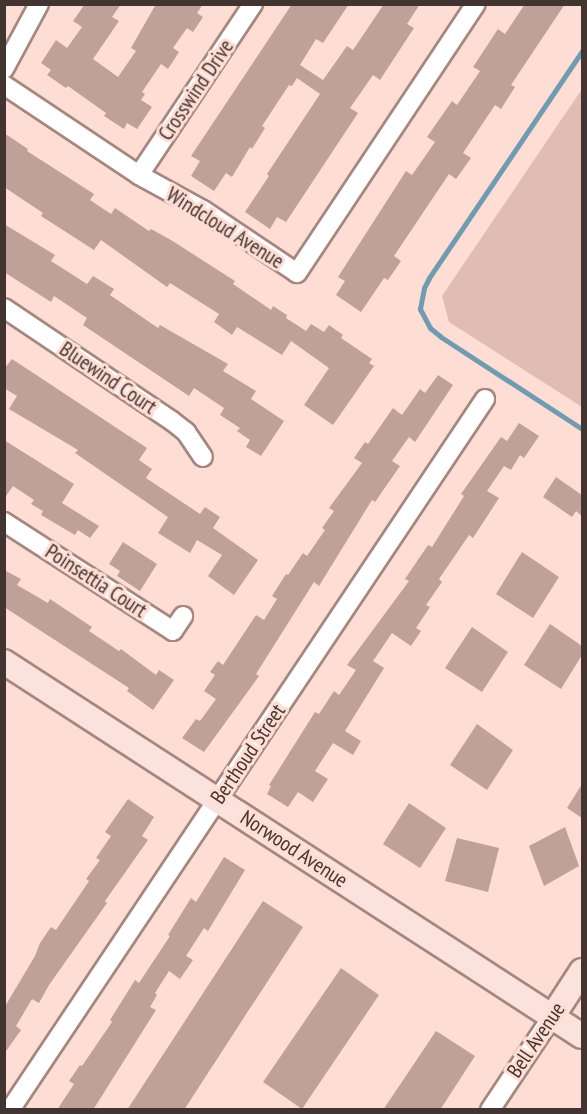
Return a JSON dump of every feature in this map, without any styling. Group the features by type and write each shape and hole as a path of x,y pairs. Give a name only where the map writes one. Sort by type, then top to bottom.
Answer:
{"main road":[{"name":"Norwood Avenue","path":"4,662 582,1036"},
{"name":"Bell Avenue","path":"552,1017 582,971"}],"street":[{"path":"4,69 39,4"},
{"name":"Crosswind Drive","path":"139,175 253,4"},
{"name":"Windcloud Avenue","path":"4,85 139,175 203,210 297,273 476,4"},
{"name":"Bluewind Court","path":"4,308 172,421 190,437 203,457"},
{"name":"Berthoud Street","path":"10,1110 485,399"},
{"name":"Poinsettia Court","path":"4,522 173,631 183,616"},
{"name":"Bell Avenue","path":"490,1110 552,1017"}],"shaded area":[{"path":"582,89 582,407 449,322 442,296"}],"building":[{"path":"85,4 121,4 112,17 119,21 93,59 118,77 136,51 131,48 156,4 203,4 197,13 203,17 193,32 187,28 173,48 179,52 168,69 161,64 142,92 145,94 141,100 152,107 137,129 127,123 124,129 104,116 106,113 68,86 66,88 47,75 51,70 41,63 56,40 67,48 82,27 73,21"},
{"path":"292,4 349,4 323,43 316,39 300,65 323,80 347,46 353,50 384,4 420,4 407,24 414,28 380,80 373,75 350,108 358,113 286,222 277,217 270,229 245,212 269,176 267,174 320,94 297,78 292,86 289,85 262,126 265,128 252,149 250,147 232,177 226,173 214,191 191,176 200,161 191,156"},
{"path":"525,4 565,4 511,85 515,87 501,109 495,105 463,153 471,158 456,179 449,174 394,256 401,261 388,280 384,278 361,312 336,295 345,281 338,277 406,171 412,175 435,142 427,137 452,101 457,105 480,71 473,67 498,29 505,34"},
{"path":"4,133 28,149 27,151 94,194 90,200 111,214 115,208 149,231 151,229 171,240 235,281 233,284 271,310 273,306 287,315 286,318 306,331 311,324 324,332 329,325 343,335 341,338 372,359 369,363 374,366 333,425 304,405 329,368 291,341 282,355 237,327 232,335 214,322 219,314 170,283 167,287 101,240 94,250 41,216 43,213 4,187"},
{"path":"4,224 55,255 51,261 87,284 93,276 114,289 110,295 158,328 160,325 228,364 223,371 256,391 251,399 284,421 261,456 246,447 250,440 237,431 240,428 220,415 224,408 194,388 189,396 83,325 87,318 54,296 51,302 4,272"},
{"path":"12,359 147,448 139,460 152,469 146,478 200,514 205,507 220,517 213,528 258,560 234,595 208,576 222,555 197,540 190,553 158,533 168,517 75,453 78,450 9,409 17,396 4,388 4,369"},
{"path":"438,375 453,385 415,442 409,437 392,461 400,466 375,502 372,500 319,586 314,582 256,674 259,676 204,752 182,738 196,719 200,721 216,699 204,691 215,675 210,672 218,661 223,665 256,615 264,620 277,599 272,596 286,574 288,575 303,553 307,556 325,530 322,528 334,511 329,508 362,463 354,458 365,442 368,444 393,408 402,415 420,389 425,393"},
{"path":"519,423 539,436 524,458 520,455 511,470 504,466 487,491 499,498 473,538 469,535 439,579 442,582 426,605 430,607 416,628 421,631 411,646 392,633 373,661 384,668 345,731 361,741 353,755 333,743 315,771 328,779 313,802 298,792 288,807 267,794 271,786 269,785 315,712 319,714 334,691 339,695 356,670 347,665 409,581 405,579 428,545 432,547 464,496 461,494 501,437 507,441"},
{"path":"4,440 74,484 62,503 99,526 90,538 78,530 75,535 41,515 43,511 31,504 34,500 13,486 4,499"},
{"path":"556,477 582,495 582,516 576,511 572,517 543,497"},
{"path":"123,542 157,564 140,591 117,576 120,571 109,564"},
{"path":"522,552 559,577 533,618 496,594"},
{"path":"4,570 21,579 17,585 48,603 50,599 92,627 89,631 119,651 121,649 156,675 159,670 174,680 153,710 127,691 129,688 4,607"},
{"path":"550,624 582,646 582,655 561,689 524,665"},
{"path":"472,627 508,652 482,692 445,668"},
{"path":"477,724 513,750 487,790 450,765"},
{"path":"582,784 582,818 567,808"},
{"path":"128,799 154,817 142,836 148,840 105,901 107,903 49,985 39,1003 32,999 16,1026 21,1030 4,1054 4,1008 35,956 40,943 51,927 56,930 89,881 86,879 100,860 96,858 111,836 105,832"},
{"path":"409,803 446,828 420,868 383,844"},
{"path":"565,827 579,866 544,886 529,846"},
{"path":"457,838 499,848 488,892 445,881"},
{"path":"224,857 245,870 208,931 204,928 186,956 193,960 180,979 169,971 155,993 157,995 150,1007 156,1010 93,1110 57,1110 74,1084 69,1081 112,1022 110,1020 135,980 139,983 170,936 168,935 191,898 196,902"},
{"path":"263,901 303,927 184,1110 127,1110"},
{"path":"341,968 379,995 302,1109 263,1082"},
{"path":"436,1031 475,1056 440,1110 383,1110"}],"waterway":[{"path":"582,51 429,278 424,288 420,309 430,328 441,337 582,429"}]}
